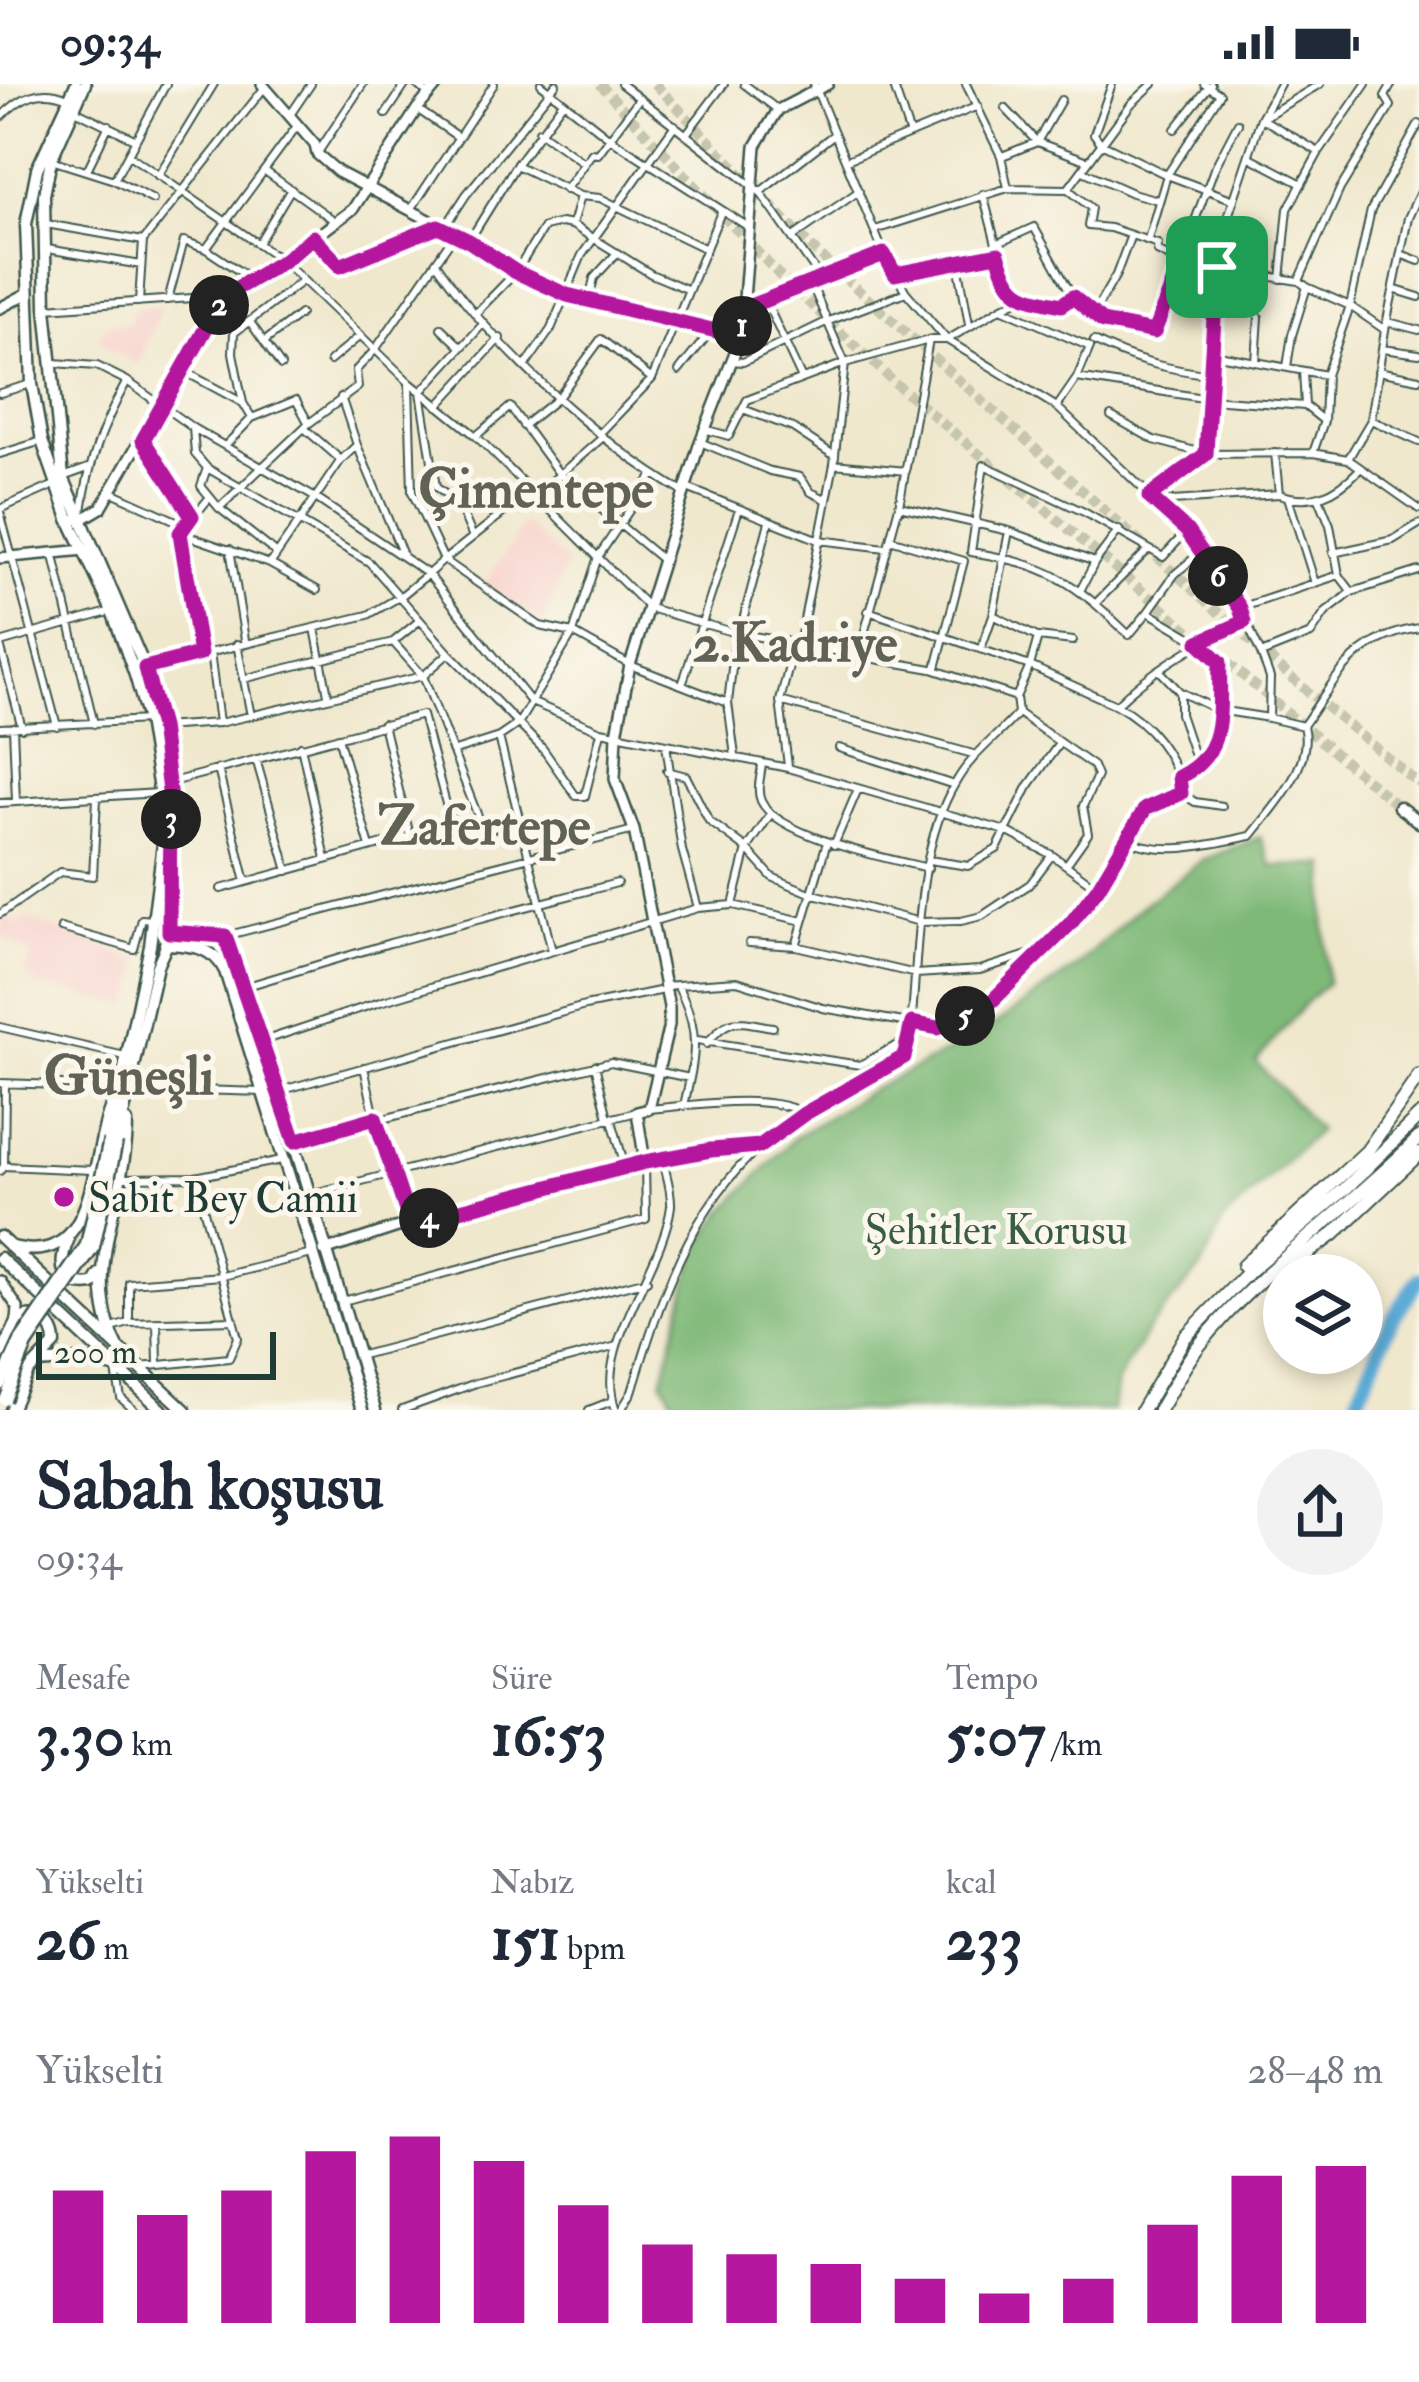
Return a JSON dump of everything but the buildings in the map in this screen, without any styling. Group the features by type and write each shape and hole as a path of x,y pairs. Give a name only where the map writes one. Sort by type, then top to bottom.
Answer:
{"highway":[{"path":"1142,1410 1185,1337 1256,1252 1367,1151 1419,1076"},
{"path":"1185,1337 1249,1270 1346,1188 1419,1116"},
{"path":"1159,1410 1197,1348 1258,1284 1372,1187 1419,1138"},
{"path":"1258,1284 1298,1264 1419,1154"}],"main road":[{"path":"60,480 43,224 51,160 76,84"},
{"path":"85,84 37,169 26,224 32,384 42,441 112,611 165,788 165,828 151,933 128,1057 127,1137 100,1288 108,1329 118,1347"},
{"path":"0,1385 20,1341 86,1245 168,938 161,727 145,668 75,519"},
{"path":"1399,807 1419,823"},
{"path":"151,933 199,946 218,958 286,1159 343,1301 375,1410"},
{"path":"168,938 225,936 295,1141 362,1410"},
{"path":"104,1262 93,1284 75,1285 61,1269 68,1240 85,1207 103,1127 126,1092"},
{"path":"6,1407 27,1346 94,1247 113,1141"},
{"path":"21,1278 24,1260 68,1240"},
{"path":"4,1242 52,1248"},
{"path":"4,1242 184,1410"},
{"path":"0,1258 162,1410"},
{"path":"6,1407 34,1364 71,1327 74,1307"},
{"path":"17,1322 25,1316 38,1317 52,1329 55,1344"},
{"path":"34,1364 80,1360 115,1367"}],"street":[{"path":"17,84 22,99"},
{"path":"114,180 166,84"},
{"path":"158,176 214,84"},
{"path":"290,115 311,84"},
{"path":"316,154 363,84"},
{"path":"386,114 406,84"},
{"path":"416,84 430,96"},
{"path":"75,519 101,508 112,492 224,296 283,261 353,209 438,84"},
{"path":"410,212 494,84"},
{"path":"541,84 552,87 563,102 611,139 750,228"},
{"path":"621,84 751,183 820,279"},
{"path":"687,133 724,84"},
{"path":"744,84 778,110"},
{"path":"343,1301 646,1219 643,1110 669,1025 634,830 614,779 616,734 630,665 704,429 741,337 756,146 778,110 815,87 829,84"},
{"path":"893,84 910,132"},
{"path":"965,84 1001,156 1008,188"},
{"path":"1112,84 1094,134 1102,143 1167,175 1234,200"},
{"path":"1068,189 1131,104 1153,84"},
{"path":"1152,499 1206,454 1217,267 1262,118 1280,84"},
{"path":"1262,118 1320,84"},
{"path":"1299,280 1340,189 1391,106 1385,97 1393,84"},
{"path":"139,302 143,241 265,85 315,145 316,154"},
{"path":"1148,240 1167,175 1220,94 1208,85 1175,129"},
{"path":"1281,279 1288,208 1319,152 1366,85"},
{"path":"219,508 306,426 358,387 356,370 437,264 445,230 552,87"},
{"path":"815,87 884,254 905,292 947,340 1057,407 1187,531 1240,608 1261,654 1270,678 1269,718"},
{"path":"0,118 22,99 45,91 135,140"},
{"path":"566,190 638,100"},
{"path":"1001,156 1037,142 1061,100"},
{"path":"469,241 516,165 563,102"},
{"path":"847,160 978,106"},
{"path":"1005,108 1037,142 1088,161"},
{"path":"417,109 458,137"},
{"path":"1262,118 1319,152"},
{"path":"995,244 1034,227 1073,297 1103,322 1154,332 1206,190 1238,123"},
{"path":"1313,453 1324,421 1326,375 1350,306 1371,210 1419,124"},
{"path":"87,170 110,125"},
{"path":"206,249 298,125"},
{"path":"525,366 551,329 582,255 675,125"},
{"path":"539,131 584,163"},
{"path":"760,192 835,134"},
{"path":"316,154 516,272 567,295 741,337"},
{"path":"128,155 283,261 409,382 476,436 649,608 738,632 935,670 1016,697"},
{"path":"1250,157 1300,183"},
{"path":"51,160 114,180 154,200"},
{"path":"516,165 580,196 600,198 706,250"},
{"path":"1083,170 1158,200"},
{"path":"265,171 337,222"},
{"path":"875,230 1008,188 1068,189 1091,208 1088,226 1148,240 1181,263 1299,280 1387,326 1419,330"},
{"path":"259,242 291,189"},
{"path":"793,237 860,191"},
{"path":"983,194 1006,283 1023,297 1061,305 1073,297"},
{"path":"1348,460 1371,420 1408,218 1419,194"},
{"path":"572,225 580,196"},
{"path":"145,668 368,615 401,596 560,475 652,379 721,212"},
{"path":"476,313 516,272 544,227 561,223 689,290"},
{"path":"43,224 143,241"},
{"path":"313,237 340,266 445,230"},
{"path":"1093,314 1116,275 1131,235"},
{"path":"168,299 184,241 206,249 251,279"},
{"path":"44,249 141,265"},
{"path":"589,299 594,278 616,254"},
{"path":"745,308 884,254"},
{"path":"895,274 998,254"},
{"path":"1402,255 1419,261"},
{"path":"958,263 969,324"},
{"path":"437,264 525,366 653,475 819,539 888,543 964,562"},
{"path":"252,418 243,403 234,333 302,281"},
{"path":"788,768 780,701 801,635 834,460 845,363 811,283"},
{"path":"1287,367 1307,287"},
{"path":"1396,290 1419,296"},
{"path":"731,361 743,362 826,322 905,292"},
{"path":"0,308 28,293"},
{"path":"46,308 224,296"},
{"path":"704,429 730,436 747,400 845,363 929,340 947,340 1023,297"},
{"path":"766,302 802,379"},
{"path":"1001,308 1125,357 1212,375"},
{"path":"264,342 299,314"},
{"path":"1256,362 1259,317"},
{"path":"250,322 281,366"},
{"path":"474,538 459,505 436,487 421,392 484,322"},
{"path":"1057,407 1077,378 1103,322"},
{"path":"441,328 460,346"},
{"path":"680,371 710,331"},
{"path":"330,361 361,335"},
{"path":"438,406 500,338"},
{"path":"524,426 558,398 601,339 652,379"},
{"path":"857,656 899,506 929,340"},
{"path":"1383,349 1419,354"},
{"path":"1213,354 1326,375"},
{"path":"52,363 97,366 128,381 193,428 314,497 404,557 428,574 531,702 601,731 788,768 1006,831 1052,855 1098,888"},
{"path":"182,370 243,403"},
{"path":"1304,371 1305,406"},
{"path":"1378,371 1419,379"},
{"path":"1077,378 1209,399 1305,406 1324,421"},
{"path":"75,519 100,431 128,381"},
{"path":"409,382 412,492 444,560 540,626 573,633 630,665 728,703"},
{"path":"0,393 32,384"},
{"path":"341,397 356,446 404,557"},
{"path":"226,445 252,418 296,400 306,426 340,460"},
{"path":"476,436 510,407 560,475 664,561"},
{"path":"743,409 793,428 834,460 906,471"},
{"path":"1111,416 1154,440 1206,454 1313,453 1348,460 1419,509"},
{"path":"1371,420 1419,442"},
{"path":"193,428 195,454 207,468 369,562 543,749 576,796 585,796 601,731"},
{"path":"143,440 192,516"},
{"path":"0,454 42,441"},
{"path":"700,442 770,472 800,477 811,493 826,500"},
{"path":"270,564 340,460 356,446"},
{"path":"1275,453 1283,495 1315,583"},
{"path":"935,670 964,562 971,552 984,465 1163,556 1187,531"},
{"path":"57,726 34,635 4,557 0,510 88,468"},
{"path":"207,468 201,486 219,508 276,553"},
{"path":"1152,499 1319,498 1342,488 1359,470"},
{"path":"454,751 499,737 518,724 573,633 598,557 653,475"},
{"path":"112,492 317,590"},
{"path":"200,654 183,529 210,497"},
{"path":"1319,498 1330,525 1339,574 1352,592"},
{"path":"899,506 1010,531 1095,562"},
{"path":"682,686 739,509"},
{"path":"735,756 728,703 738,632 769,522"},
{"path":"1333,553 1394,540 1419,524"},
{"path":"1081,589 1119,530"},
{"path":"982,646 1010,531"},
{"path":"230,549 242,679 251,716"},
{"path":"4,557 85,550"},
{"path":"1096,603 1148,551"},
{"path":"971,552 1065,578 1129,634 1174,574 1202,551"},
{"path":"54,556 94,724"},
{"path":"1261,654 1311,634 1325,614 1352,592 1419,571"},
{"path":"1240,608 1339,574"},
{"path":"16,802 17,728 0,644 112,611"},
{"path":"868,611 982,646 1135,715 1169,755 1181,793"},
{"path":"1148,612 1199,642 1220,662 1214,750 1198,768 1179,777"},
{"path":"993,615 1038,638 1072,641"},
{"path":"242,679 393,642 420,620"},
{"path":"1116,705 1137,684 1199,642 1244,622"},
{"path":"315,628 329,697"},
{"path":"1303,726 1365,645 1391,632 1419,628"},
{"path":"1038,638 1016,697 1018,712 1093,766 1097,776 1083,806 1088,834 1066,865"},
{"path":"393,642 423,676 483,829 518,825"},
{"path":"210,652 220,723"},
{"path":"161,727 220,723 423,676 449,653"},
{"path":"1160,671 1180,692 1180,713 1198,768"},
{"path":"1180,692 1218,710 1303,726"},
{"path":"780,701 974,754"},
{"path":"664,1160 671,1204 647,1280 617,1346 610,1374 612,1400 618,1410 632,1392 688,1238 715,1199 760,1146 804,1114 904,1057 912,1023 928,864 941,812 974,754 1018,712"},
{"path":"0,803 98,798 165,788 218,769 422,715 452,826"},
{"path":"0,728 148,720"},
{"path":"383,724 410,836"},
{"path":"1127,840 1148,849 1193,847 1251,836 1282,797 1297,768 1306,736 1303,726"},
{"path":"338,736 370,847"},
{"path":"499,737 552,951"},
{"path":"762,764 758,796 770,815 831,843 928,864 968,866 997,849 1028,787 1058,745"},
{"path":"301,746 326,859"},
{"path":"667,746 682,850 698,908"},
{"path":"839,748 954,785"},
{"path":"256,759 288,871"},
{"path":"218,769 246,883"},
{"path":"668,771 686,776 709,821 747,849 772,877 810,893 920,922 982,916 1030,884 1052,855"},
{"path":"796,946 810,893 857,789"},
{"path":"749,943 796,946 916,974 980,970 1037,952 1071,923 1098,888 1145,809 1181,793"},
{"path":"1181,793 1195,802 1222,806"},
{"path":"0,914 60,872 93,876 98,798"},
{"path":"733,904 747,849 770,815"},
{"path":"221,890 477,818"},
{"path":"225,936 634,830"},
{"path":"244,987 617,883"},
{"path":"263,1041 698,908 733,904 802,921"},
{"path":"62,928 134,949 142,920 151,933"},
{"path":"279,1090 677,985 737,981 823,1008 938,1028 987,1006 1036,959 1037,952"},
{"path":"677,985 691,1012 697,1040 684,1106"},
{"path":"707,1043 720,1026 734,1021 772,1027"},
{"path":"0,1027 128,1057"},
{"path":"697,1040 860,1065 910,1038"},
{"path":"295,1141 611,1062 690,1078"},
{"path":"595,1065 625,1168"},
{"path":"364,1066 375,1118 410,1223"},
{"path":"92,1170 2,1168 3,1084 126,1092 264,1092"},
{"path":"310,1194 643,1110 792,1105 804,1114"},
{"path":"129,1323 129,1282 222,1276 645,1162 760,1146"},
{"path":"119,1178 195,1178 286,1159"},
{"path":"138,1367 229,1358 238,1338 195,1178"},
{"path":"0,1224 4,1242"},
{"path":"358,1356 647,1280"},
{"path":"0,1281 15,1298 17,1322 0,1356"},
{"path":"108,1329 129,1323 234,1320"},
{"path":"157,1322 158,1364"},
{"path":"402,1410 476,1383 617,1346"},
{"path":"115,1367 121,1398 134,1410"},
{"path":"114,1410 121,1398"},
{"path":"589,1410 612,1400"}],"shaded area":[{"path":"162,305 139,364 110,351 98,336 110,324 129,324 136,308"},
{"path":"524,523 566,563 543,622 484,586"},
{"path":"1,913 18,925 25,917 141,961 130,1006 38,985 25,971 31,954 0,935"}],"green space":[{"name":"Şehitler Korusu","path":"1260,837 1272,866 1327,865 1327,983 1256,1062 1319,1130 1223,1221 1202,1267 1149,1328 1117,1381 1113,1410 679,1410 662,1381 697,1247 794,1138 871,1090 979,1036 1078,966 1138,909 1203,860"}],"waterway":[{"path":"1353,1410 1391,1321 1419,1279"}],"tunnel":[{"path":"600,84 780,276 896,384 1399,807"},
{"path":"655,84 747,180"},
{"path":"769,203 817,253 1294,680 1419,784"}],"place":[{"name":"Sabit Bey Camii","path":"64,1197"}],"district":[{"name":"Çimentepe","path":"536,488"},
{"name":"2.Kadriye","path":"795,642"},
{"name":"Zafertepe","path":"484,825"},
{"name":"Güneşli","path":"129,1075"}],"route":[{"path":"438,226 516,272 567,295 741,337 745,308 884,254 895,274 998,254 1006,283 1023,297 1061,305 1073,297 1103,322 1154,332 1181,263 1217,267 1206,454 1149,497 1187,531 1240,608 1244,622 1199,642 1220,662 1214,750 1198,768 1179,777 1181,793 1145,809 1071,923 987,1006 938,1028 912,1023 904,1057 804,1114 760,1146 645,1162 410,1223 375,1118 295,1141 225,936 169,932 170,799 161,727 145,668 200,654 180,533 192,516 143,440 224,296 313,237 340,266 438,226"}]}
